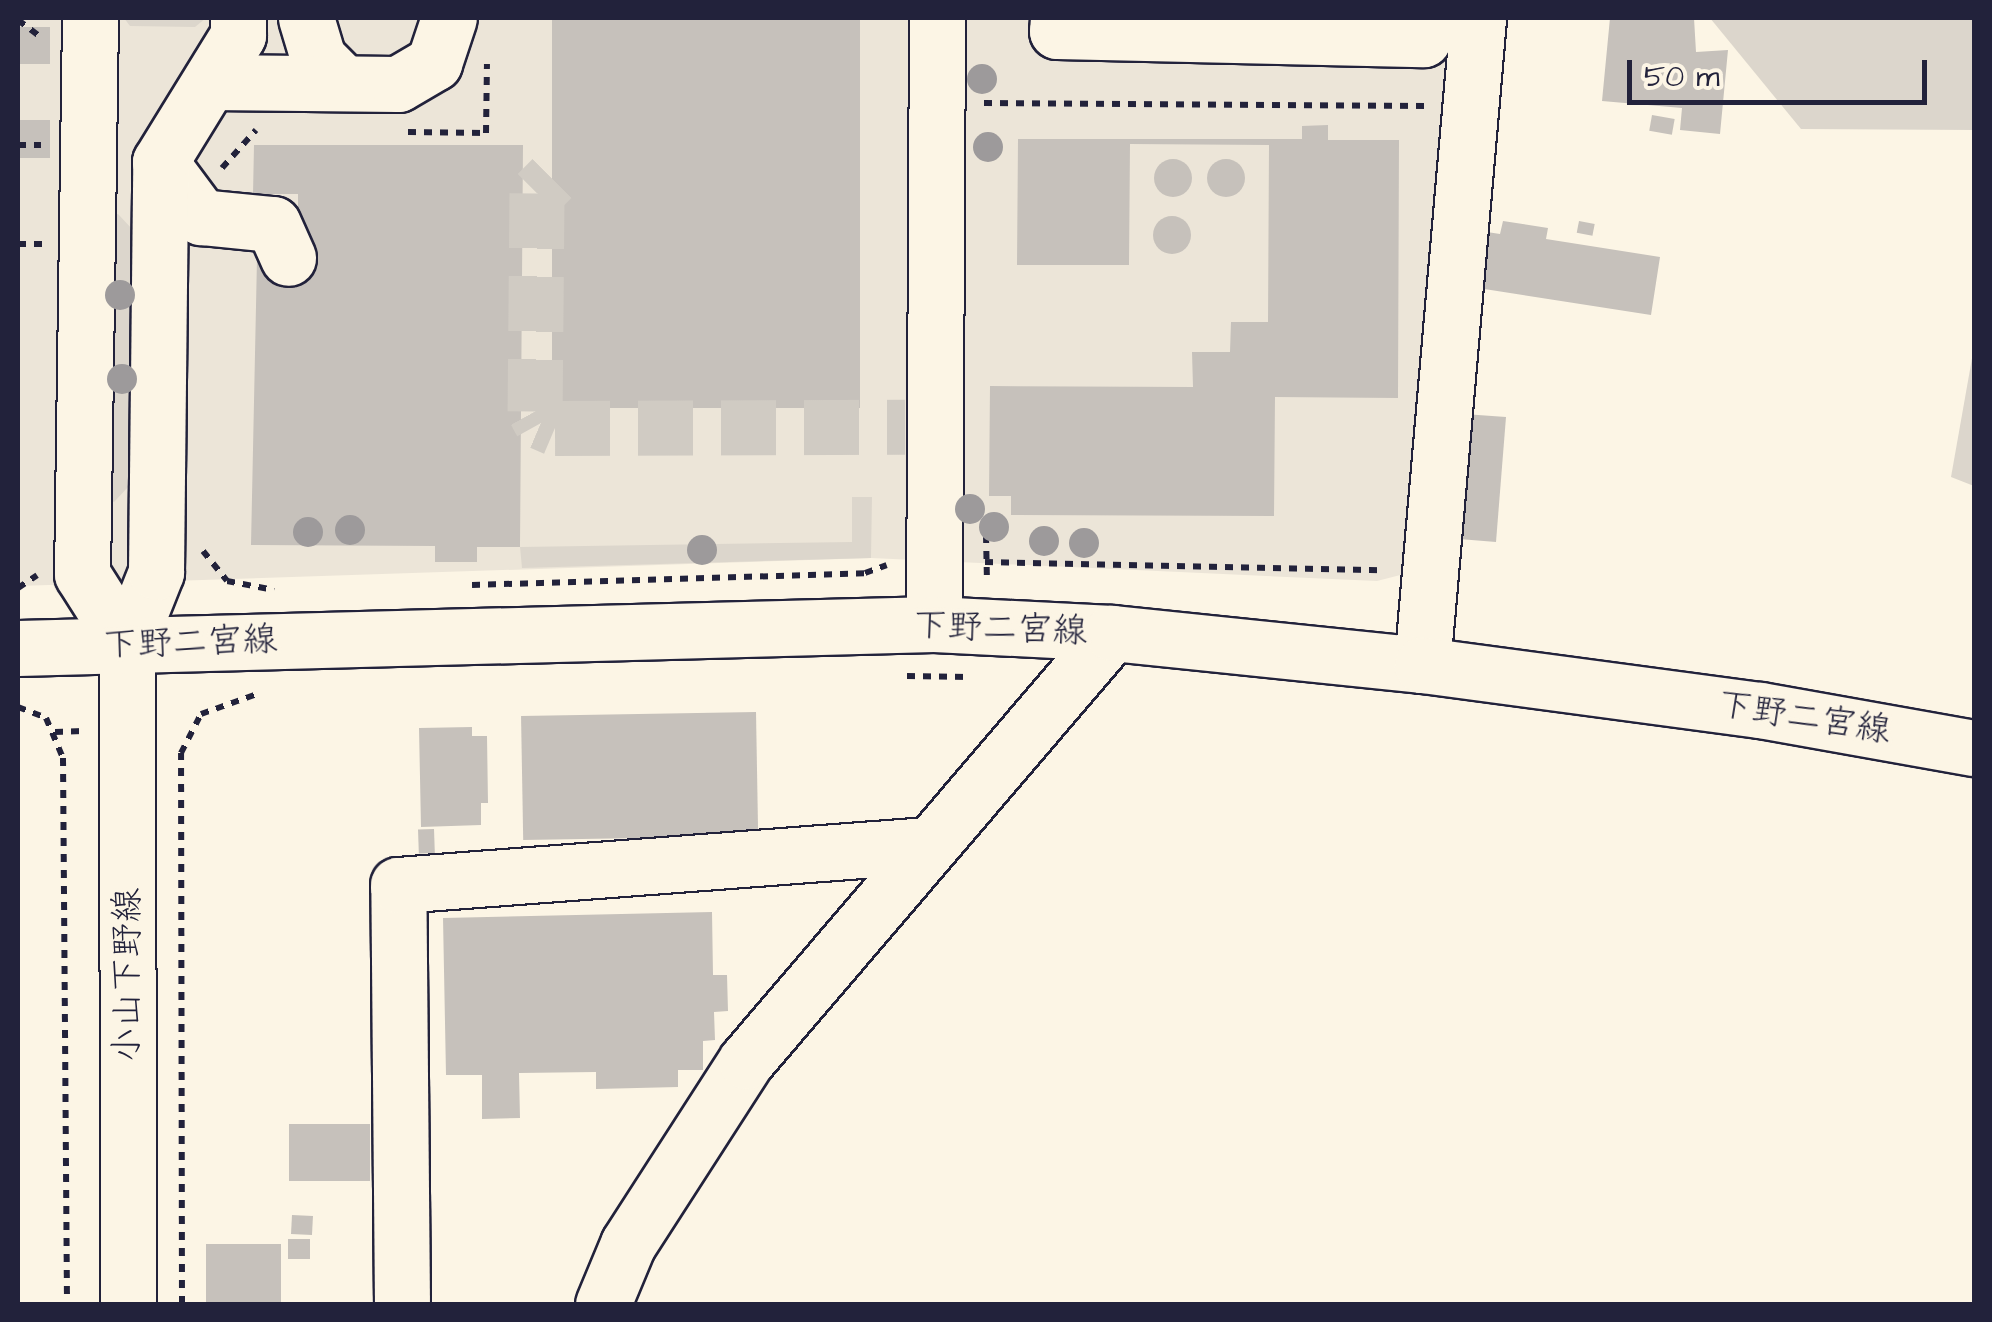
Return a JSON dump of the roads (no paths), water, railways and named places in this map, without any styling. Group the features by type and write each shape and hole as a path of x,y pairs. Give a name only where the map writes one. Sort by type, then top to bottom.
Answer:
{"street":[{"path":"90,18 55,215 82,574 127,645"},
{"path":"127,645 156,572 160,162 238,35 238,18"},
{"path":"306,18 318,58 343,83"},
{"path":"210,82 398,84 434,62 449,18"},
{"path":"934,624 920,427 937,18"},
{"path":"1058,18 1058,31 1422,39 1424,18"},
{"path":"1422,665 1478,18"},
{"path":"157,316 181,256 202,240 262,242 279,258 272,224 201,217 160,162"},
{"name":"下野二宮線","path":"18,648 934,624 1112,633 1422,665 1760,710 1974,748"},
{"path":"603,1304 628,1244 746,1062 1112,633"},
{"name":"小山下野線","path":"127,645 128,1304"},
{"path":"402,1304 398,885 928,846"}],"tunnel":[{"path":"552,178 537,193 535,411 541,422 555,428 905,427"}]}
